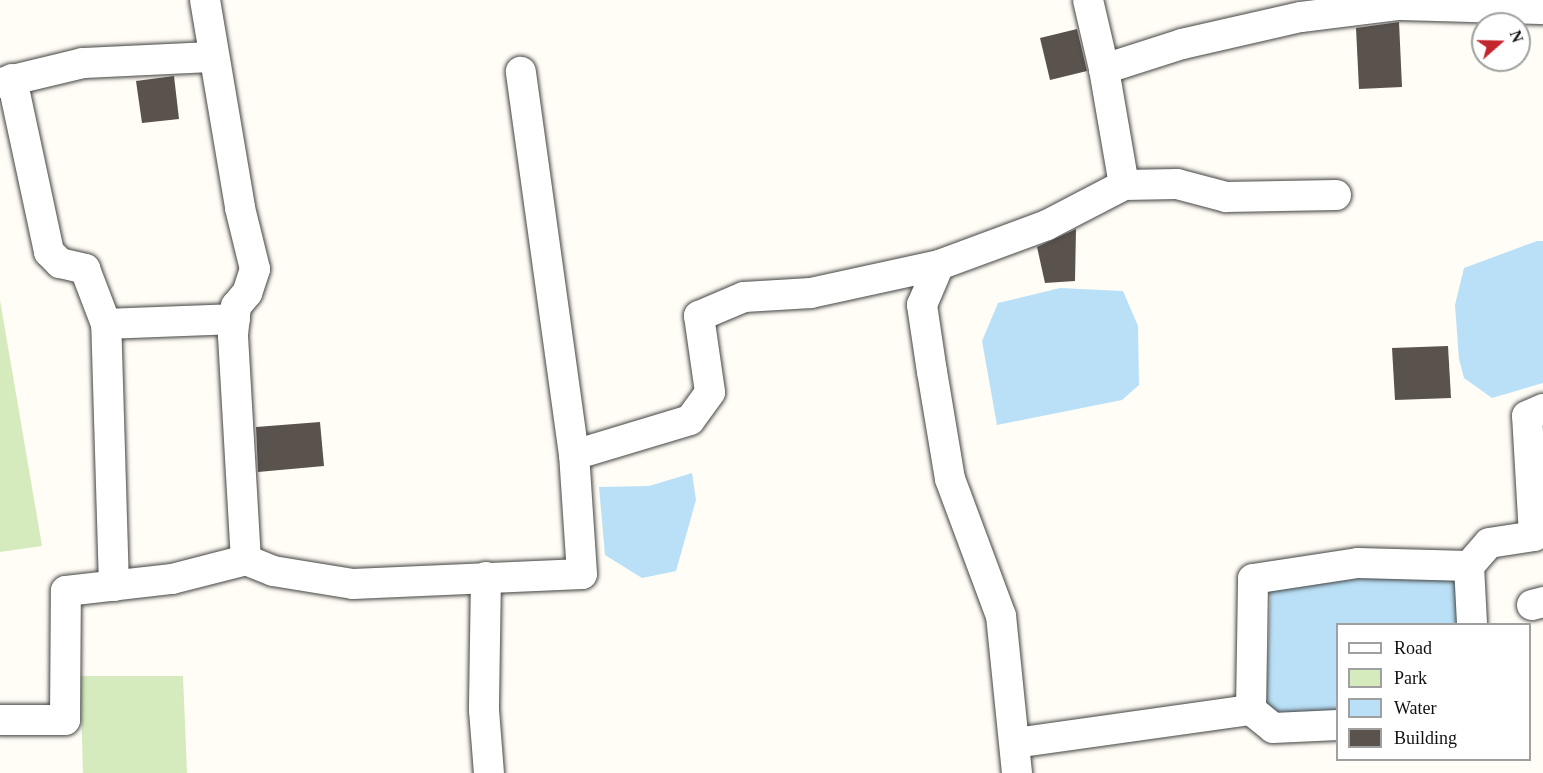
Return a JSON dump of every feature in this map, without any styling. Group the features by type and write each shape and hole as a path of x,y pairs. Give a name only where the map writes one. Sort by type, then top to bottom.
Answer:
{"street":[{"path":"205,0 212,57 255,269 247,293 236,306 235,319 246,560"},
{"path":"1088,0 1104,69 1124,184"},
{"path":"1104,69 1182,44 1301,16 1398,3 1543,9"},
{"path":"114,586 106,324 85,270 60,263 50,252 6,81 83,63 212,57"},
{"path":"0,720 65,720 66,591 172,579 246,560 273,571 353,584 582,574 574,455 521,72"},
{"path":"574,455 690,420 710,392 699,316 744,297 811,293 939,265 1047,225 1124,184 1177,184 1208,196 1336,195"},
{"path":"939,265 922,305 930,361 950,479 1001,616 1017,773"},
{"path":"106,324 235,319"},
{"path":"1472,623 1469,566 1489,543 1534,536 1527,416 1543,409"},
{"path":"1251,710 1253,579 1358,563 1469,566"},
{"path":"486,577 484,710 489,773"},
{"path":"1015,743 1251,710 1273,728 1336,725"}],"green space":[{"path":"0,300 42,546 0,552"},
{"path":"80,676 183,676 187,773 83,773"}],"water":[{"path":"1537,241 1543,241 1543,383 1492,398 1464,378 1459,359 1455,305 1464,268"},
{"path":"1060,288 1123,291 1138,326 1139,385 1122,400 997,425 982,341 998,303"},
{"path":"692,473 696,500 676,571 642,578 605,555 599,487 649,486"},
{"path":"1456,571 1463,623 1336,623 1336,715 1295,719 1266,709 1271,583"}],"building":[{"path":"1399,22 1402,87 1359,89 1356,28"},
{"path":"1077,29 1087,71 1050,80 1040,38"},
{"path":"174,76 179,119 142,123 136,81"},
{"path":"1076,229 1075,281 1045,283 1037,247"},
{"path":"1448,346 1451,398 1395,400 1392,348"},
{"path":"320,422 324,466 258,472 256,427"}]}
